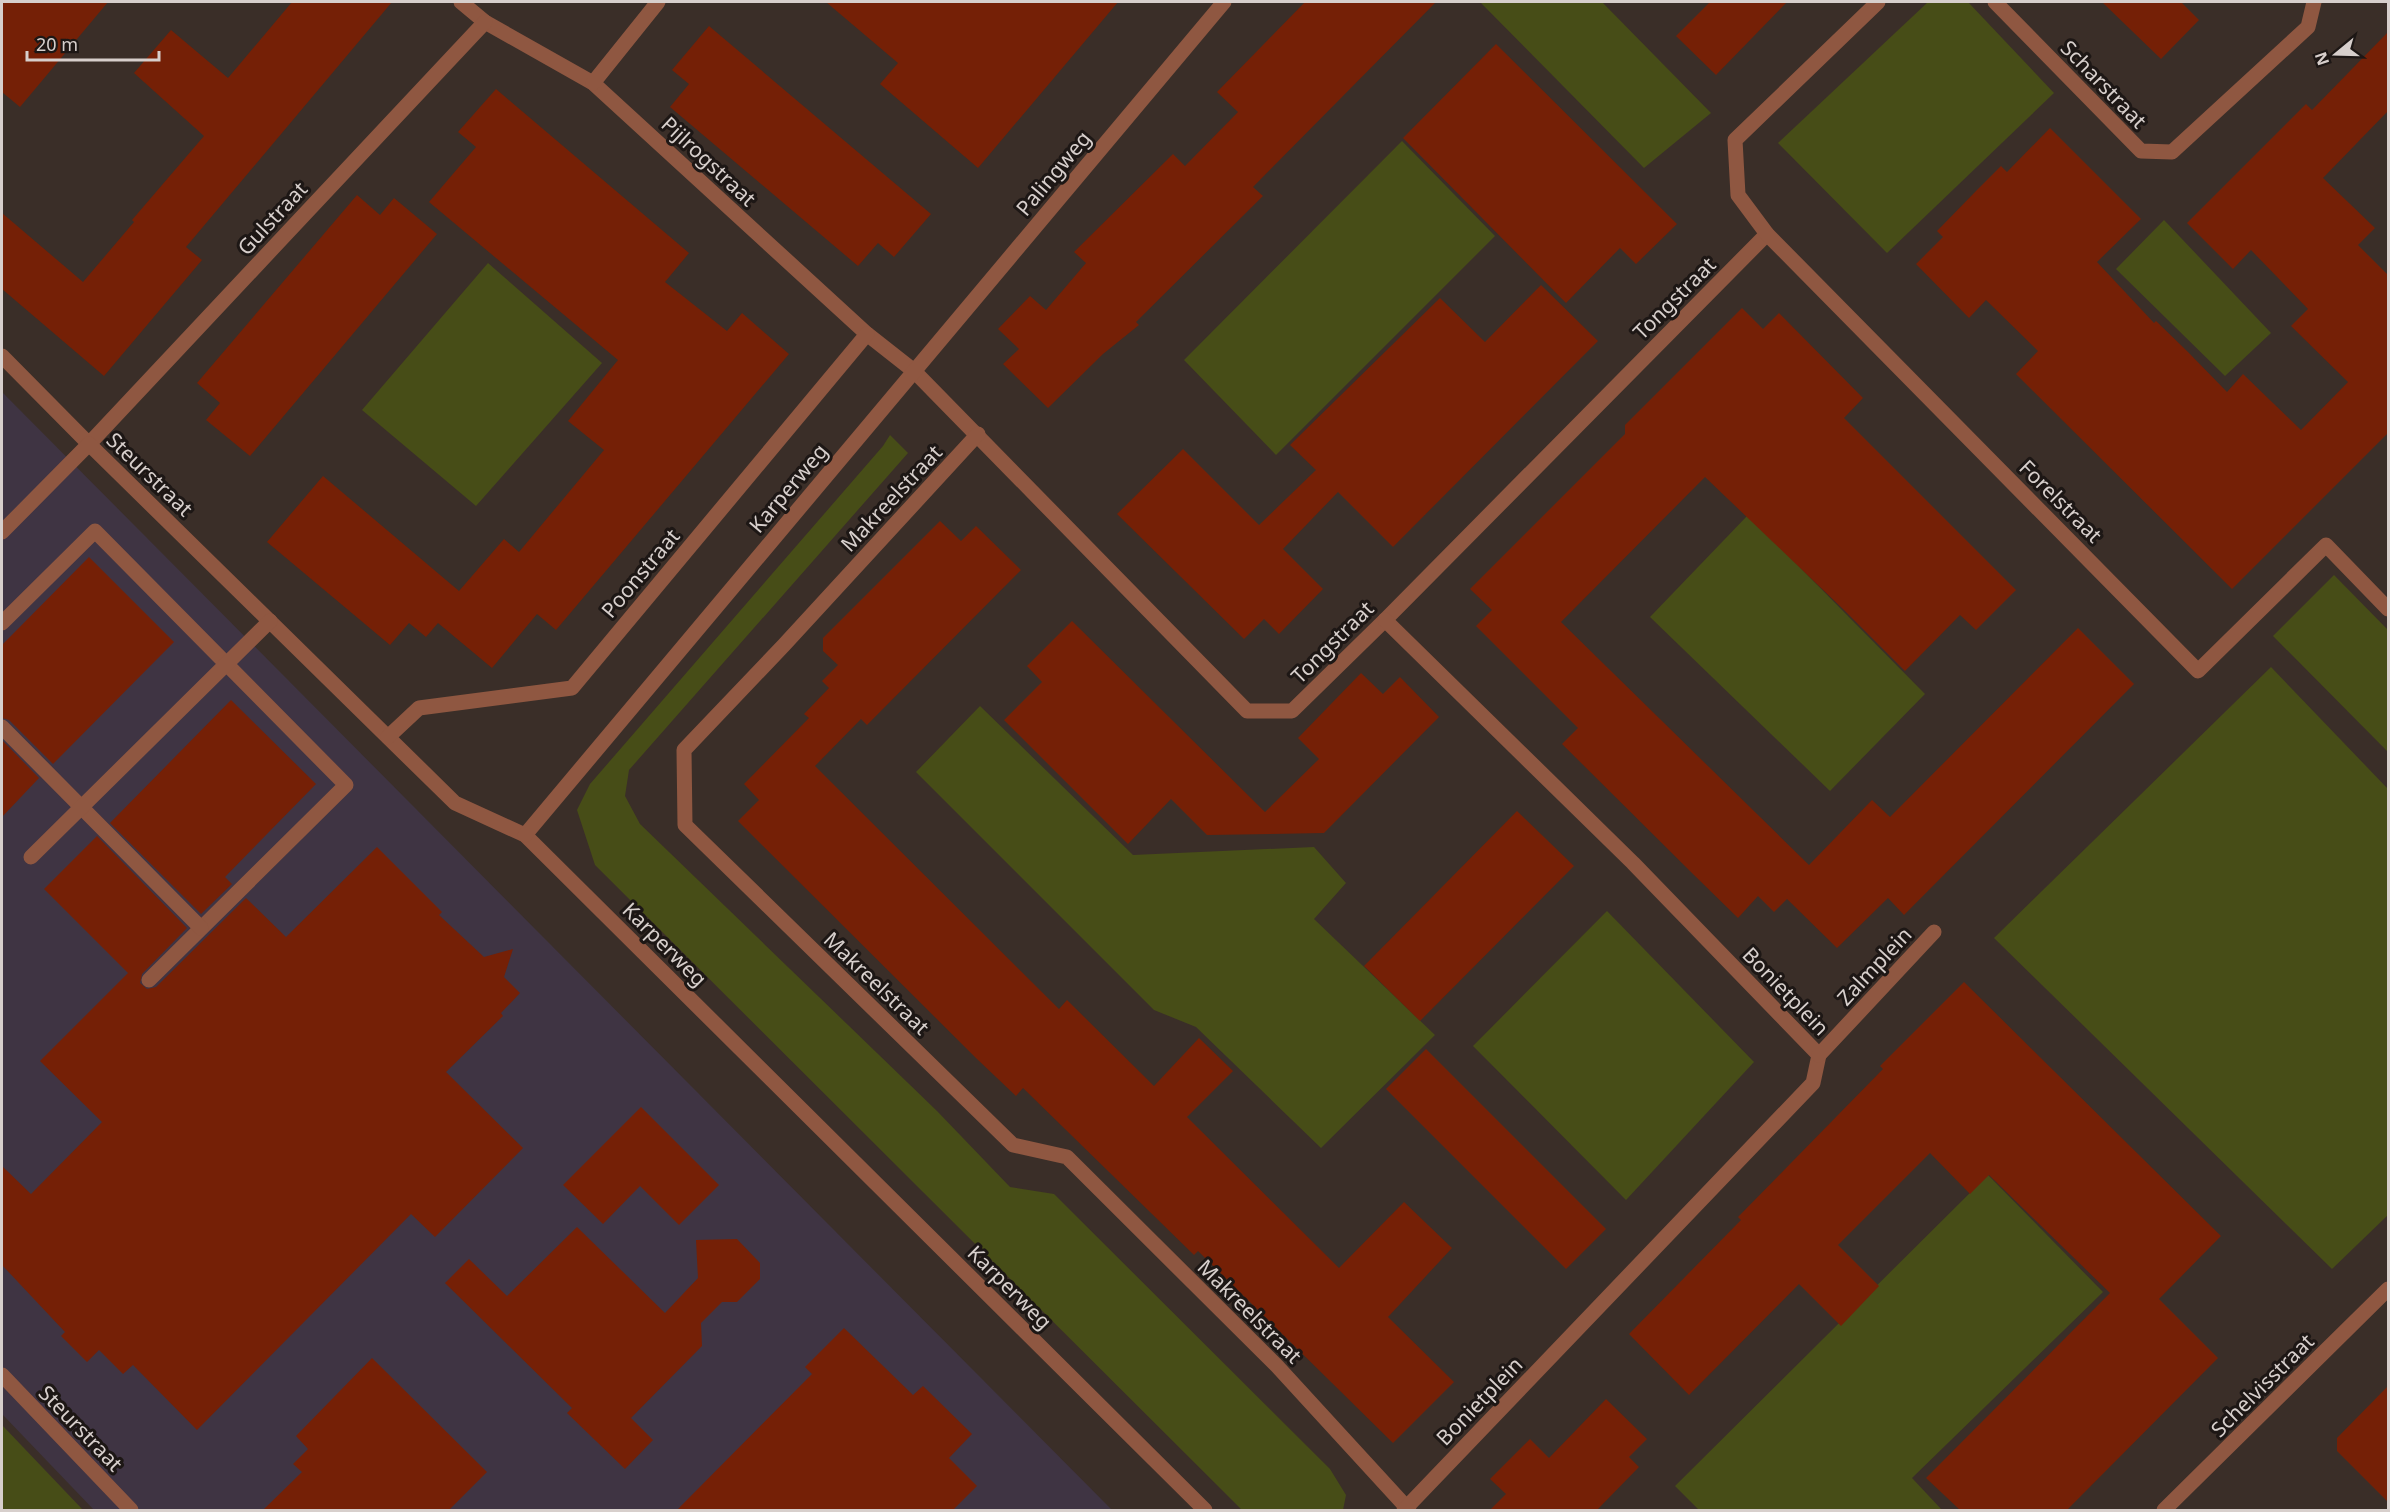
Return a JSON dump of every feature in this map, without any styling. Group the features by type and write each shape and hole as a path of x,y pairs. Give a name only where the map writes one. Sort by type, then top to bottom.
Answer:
{"street":[{"name":"Pijlrogstraat","path":"461,2 485,22 593,83 867,334 914,371"},
{"path":"593,83 658,2"},
{"name":"Palingweg","path":"914,371 1224,2"},
{"path":"1767,234 1738,195 1735,140 1878,2"},
{"name":"Scharstraat","path":"1995,2 2141,151 2172,152 2308,27 2314,2"},
{"name":"Gulstraat","path":"89,444 485,22"},
{"name":"Tongstraat","path":"914,371 1246,711 1292,711 1767,234"},
{"name":"Forelstraat","path":"1767,234 2198,671 2326,545 2388,609"},
{"name":"Poonstraat","path":"388,737 419,708 572,688 867,334"},
{"path":"2,356 89,444"},
{"name":"Karperweg","path":"914,371 525,835 1205,1510"},
{"name":"Makreelstraat","path":"978,434 792,637 684,750 685,825 1013,1144 1067,1157 1276,1366 1406,1510"},
{"name":"Steurstraat","path":"2,532 89,444 455,803 525,835"},
{"path":"2,623 95,531 346,785 149,980"},
{"name":"Bonietplein","path":"1385,620 1633,863 1818,1055 1813,1083 1406,1510"},
{"path":"31,857 270,621"},
{"path":"2,727 201,928"},
{"name":"Zalmplein","path":"1818,1055 1934,932"},
{"name":"Schelvisstraat","path":"2164,1510 2388,1289"},
{"name":"Steurstraat","path":"2,1375 131,1510"}],"shaded area":[{"path":"2,392 1112,1510 94,1510 2,1414"}],"green space":[{"path":"1480,2 1602,2 1711,113 1644,168"},
{"path":"1928,2 1968,2 2054,93 1887,253 1778,143"},
{"path":"1402,141 1495,236 1276,455 1184,360"},
{"path":"2164,220 2271,333 2225,376 2116,269"},
{"path":"488,263 602,363 476,506 362,410"},
{"path":"890,435 908,453 629,770 625,796 640,824 937,1111 1010,1187 1054,1194 1330,1469 1346,1495 1343,1510 1242,1510 595,865 577,810 590,784 883,446"},
{"path":"1748,515 1925,694 1830,791 1650,617"},
{"path":"2334,575 2388,630 2388,752 2273,636"},
{"path":"2271,667 2388,789 2388,1215 2332,1269 1994,938"},
{"path":"980,706 1133,855 1314,847 1346,883 1314,919 1435,1035 1321,1148 1196,1027 1154,1010 916,772"},
{"path":"1607,911 1754,1062 1626,1200 1473,1046"},
{"path":"1988,1175 2103,1292 1912,1478 1942,1510 1699,1510 1675,1486"},
{"path":"2,1425 83,1510 2,1510"}],"building":[{"path":"2,2 108,2 20,107 2,92"},
{"path":"292,2 392,2 186,247 202,260 104,376 2,289 2,213 83,282 134,222 132,220 204,136 134,73 171,30 228,78"},
{"path":"826,2 1118,2 978,168 880,84 898,63"},
{"path":"1305,2 1436,2 1253,187 1263,196 1136,322 1139,325 1103,354 1048,408 1003,364 1019,349 998,329 1030,296 1046,310 1086,263 1074,252 1173,154 1185,166 1238,112 1217,92"},
{"path":"1710,2 1787,2 1716,75 1676,36"},
{"path":"2102,2 2181,2 2199,20 2161,59"},
{"path":"709,26 931,214 894,257 878,243 858,266 670,107 689,84 672,70"},
{"path":"2388,32 2388,111 2323,178 2375,228 2358,245 2388,275 2388,433 2232,589 2016,374 2038,351 1986,300 1969,318 1916,264 1943,237 1937,231 1976,191 2001,166 2007,172 2050,128 2141,219 2097,262 2154,323 2156,321 2227,392 2243,374 2301,430 2348,382 2291,326 2308,309 2251,250 2233,269 2187,223 2306,104 2312,110"},
{"path":"1496,44 1677,224 1636,264 1620,248 1566,303 1403,138"},
{"path":"496,89 689,253 665,282 727,331 742,313 789,354 556,630 537,614 492,668 438,623 426,637 409,623 390,645 267,542 323,476 459,591 504,539 519,552 604,450 568,421 618,360 429,202 476,147 458,132"},
{"path":"357,195 380,215 394,198 437,234 250,456 206,420 220,403 197,383"},
{"path":"1541,285 1598,341 1393,547 1338,492 1283,549 1323,589 1279,634 1264,619 1244,639 1117,514 1183,449 1259,525 1316,470 1290,445 1440,298 1485,342"},
{"path":"1742,308 1763,329 1779,313 1863,398 1844,418 2016,590 1976,630 1960,615 1905,671 1705,477 1561,622 1809,865 1872,800 1890,817 2078,628 2134,684 1904,915 1888,898 1837,948 1787,899 1774,912 1758,896 1738,918 1694,875 1562,744 1578,728 1476,626 1492,610 1470,589 1625,434 1625,425"},
{"path":"940,521 961,541 976,526 1021,570 867,725 861,719 815,766 1059,1009 1067,1000 1154,1086 1199,1038 1233,1071 1187,1117 1339,1268 1404,1202 1452,1248 1388,1317 1454,1382 1393,1443 1198,1251 1194,1255 1023,1088 1016,1096 977,1059 738,821 759,800 744,784 809,718 804,714 829,688 822,681 838,665 823,651 823,638"},
{"path":"89,557 174,642 53,764 9,720 2,718 2,645"},
{"path":"1072,621 1265,812 1319,759 1298,738 1361,673 1383,694 1400,677 1439,717 1324,833 1207,835 1171,799 1128,844 1004,720 1042,682 1027,666"},
{"path":"231,700 316,784 225,877 232,884 201,914 110,823"},
{"path":"2,740 39,778 2,817"},
{"path":"1517,811 1574,866 1420,1021 1364,966"},
{"path":"97,836 187,928 142,974 140,983 147,989 156,987 246,898 286,937 377,847 442,912 439,915 484,957 513,949 504,977 520,993 501,1013 503,1016 446,1072 523,1148 435,1237 411,1214 197,1430 133,1365 123,1374 99,1350 87,1362 61,1336 65,1332 2,1265 2,1166 31,1194 102,1122 40,1061 128,973 44,889"},
{"path":"1964,982 2221,1236 2159,1299 2218,1358 2067,1510 1960,1510 1926,1478 2110,1293 1989,1175 1970,1194 1930,1153 1838,1245 1879,1286 1841,1326 1799,1284 1689,1395 1629,1334 1741,1220 1738,1217 1883,1069 1880,1066"},
{"path":"1426,1049 1606,1229 1566,1269 1386,1089"},
{"path":"641,1107 719,1185 679,1225 640,1186 603,1224 563,1185"},
{"path":"577,1227 665,1313 698,1278 696,1240 737,1239 760,1263 760,1279 737,1302 722,1302 701,1323 702,1346 631,1418 653,1440 625,1469 567,1413 572,1408 445,1283 469,1259 507,1296"},
{"path":"844,1328 913,1395 923,1386 972,1434 949,1458 977,1486 953,1510 677,1510 812,1374 805,1367"},
{"path":"372,1358 487,1472 449,1510 263,1510 302,1472 293,1464 308,1449 296,1436"},
{"path":"2388,1386 2388,1502 2337,1451 2337,1438"},
{"path":"1606,1399 1647,1439 1629,1457 1639,1467 1597,1510 1490,1510 1506,1494 1490,1479 1530,1439 1549,1458"}]}
